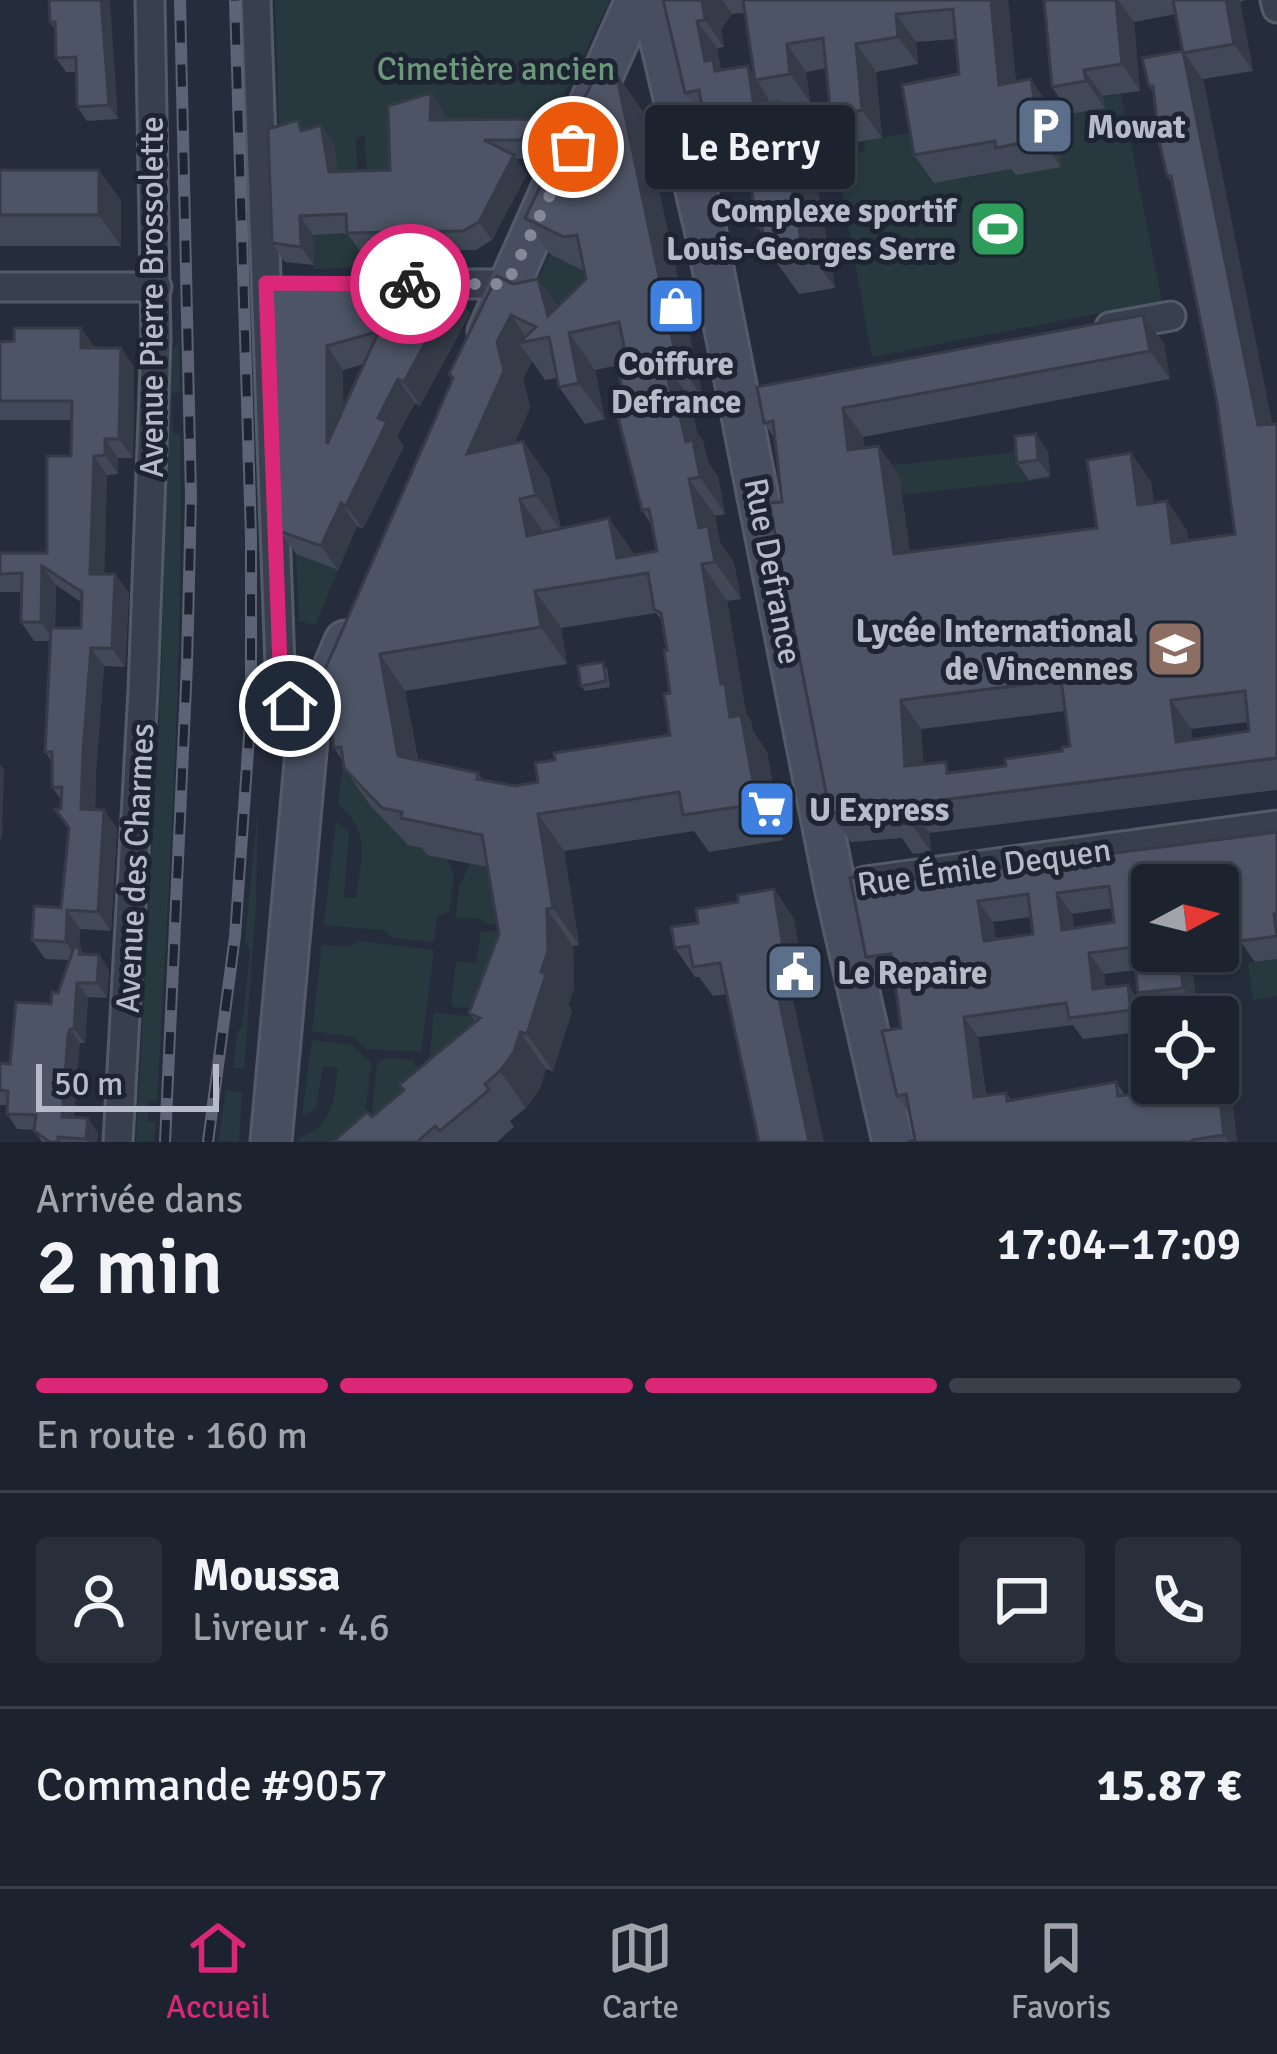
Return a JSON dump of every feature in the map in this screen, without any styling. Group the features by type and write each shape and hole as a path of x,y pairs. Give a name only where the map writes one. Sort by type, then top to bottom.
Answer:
{"main road":[{"path":"472,363 560,178 636,0"},
{"name":"Rue Defrance","path":"651,0 751,394 835,887 893,1142"},
{"path":"271,1142 308,729 359,607"}],"street":[{"name":"Avenue Pierre Brossolette","path":"146,594 157,287 150,0"},
{"path":"256,0 276,283 281,694 308,729"},
{"path":"381,284 507,284"},
{"path":"0,287 157,287"},
{"path":"1079,333 1171,316"},
{"name":"Avenue des Charmes","path":"118,1142 146,594"},
{"name":"Rue Émile Dequen","path":"835,887 885,876 1277,825"}],"green space":[{"name":"Cimetière ancien","path":"275,0 610,0 543,138 444,139 442,112 403,181 367,177 365,136 356,138 360,267 314,269 313,235 332,233 280,160"},
{"name":"Complexe sportif Louis-Georges Serre","path":"1121,94 1162,301 872,357 836,156 865,151 864,141"},
{"path":"550,254 591,274 625,304 521,312"},
{"path":"179,340 180,392 172,394 173,433 180,434 180,600 157,1100 149,1101 148,1121 156,1122 154,1142 136,1142 161,683 170,356"},
{"path":"1047,449 1050,479 850,500 846,470"},
{"path":"296,554 338,570 315,625 299,621"},
{"path":"357,764 428,849 447,859 454,874 449,912 437,916 434,942 391,938 384,930 324,925 336,821 349,833 344,897 356,898 360,836 338,804 343,766"},
{"path":"258,805 244,1069 233,1068 250,950 245,943"},
{"path":"470,863 489,868 498,923 456,917 459,887"},
{"path":"481,932 502,934 481,1009 454,1007 456,961 476,963"},
{"path":"359,941 434,950 421,1052 366,1049 354,1037 312,1031 322,945 350,947"},
{"path":"1277,959 1277,996 1253,1000 1248,963"},
{"path":"434,1013 481,1017 428,1068"},
{"path":"312,1040 352,1045 371,1063 362,1142 299,1142 326,1119 337,1079 338,1068 323,1066 316,1108 302,1116"},
{"path":"385,1058 412,1060 448,1102 369,1142 377,1064"},
{"path":"226,1090 242,1093 239,1142 218,1142"}],"building":[{"path":"49,0 101,0 109,105 77,107 76,57 56,58"},
{"path":"663,0 702,0 705,20 697,21 705,61 713,60 715,71 748,66 754,106 738,109 742,131 707,137 699,90 685,93"},
{"path":"743,0 991,0 999,85 1031,79 1041,139 996,148 995,141 914,155 902,85 959,74 953,9 896,14 898,37 856,44 862,110 831,116 823,38 787,44 790,74 755,80"},
{"path":"1044,0 1116,0 1122,64 1084,70 1086,81 1052,87"},
{"path":"1173,0 1226,0 1234,44 1183,53"},
{"path":"1183,51 1258,425 1277,424 1277,758 909,804 911,823 893,825 891,809 830,813 769,503 782,502 773,421 764,423 757,387 1143,315 1150,351 843,408 848,450 879,446 894,554 1097,528 1087,460 1131,453 1138,505 1167,501 1172,543 1235,534 1217,403 1171,176 1167,176 1159,140 1153,86 1149,86 1142,58","holes":["1061,680 1070,746 1062,751 1005,759 1006,766 947,773 946,762 905,766 901,700","1245,691 1249,731 1176,742 1171,700"]},
{"path":"598,71 616,73 677,361 665,363 673,405 677,404 686,442 693,440 700,477 689,479 699,528 708,526 715,562 702,564 721,684 725,684 730,717 741,715 757,804 683,815 679,792 538,814 553,908 547,909 548,951 541,972 546,974 527,1034 520,1032 514,1052 485,1084 489,1090 440,1131 435,1126 417,1142 333,1142 367,1112 372,1117 404,1090 399,1085 480,1018 469,1013 499,934 482,835 401,818 402,812 382,808 344,768 341,747 334,748 323,674 453,378 449,374 497,276 513,284 538,279 548,316 586,279 577,235 564,237 525,218 552,162 577,174 567,132","holes":["511,315 536,327 519,343 549,337 559,387 579,383 569,333 619,322 629,371 619,373 627,416 618,418 642,510 649,509 657,551 617,558 609,518 527,536 520,499 536,495 523,441 467,454 504,371 497,342","648,573 667,650 670,693 664,694 670,735 554,753 555,760 535,763 538,782 515,786 398,756 380,654 541,627 535,591"]},
{"path":"431,93 430,120 532,119 521,140 484,140 514,155 479,222 463,231 347,233 346,214 300,216 301,247 272,243 268,129 298,120 301,131 321,125 329,172 390,170 388,106"},
{"path":"777,102 801,240 765,246 738,109"},
{"path":"0,170 99,170 99,215 0,215"},
{"path":"283,278 299,278 449,281 454,290 404,382 398,379 378,418 387,422 321,546 279,531 271,289","holes":["379,331 327,444 327,346"]},
{"path":"14,328 81,328 81,348 121,348 119,439 105,439 105,455 94,456 90,574 115,574 112,648 91,648 83,752 81,809 104,810 98,912 67,910 66,942 32,940 34,906 61,908 69,828 55,809 61,809 62,787 52,787 52,752 45,752 51,628 81,628 82,592 42,566 41,622 21,622 22,573 0,574 0,553 47,553 47,456 71,456 72,401 0,401 0,342 14,341"},
{"path":"1036,434 1038,460 1017,463 1015,436"},
{"path":"603,662 606,681 581,686 578,666"},
{"path":"1277,832 1277,936 1240,941 1239,864 1131,864 1131,947 1089,953 1093,989 1128,985 1131,1010 1069,1018 1066,1003 964,1017 974,1097 1006,1093 1007,1101 1116,1082 1118,1096 1131,1094 1131,1104 1220,1104 1224,1135 1192,1142 907,1142 915,1140 906,1094 897,1096 882,1031 901,1028 891,954 866,957 850,878 896,870 898,881","holes":["1109,886 1114,922 1062,930 1057,893","1028,894 1033,934 984,941 978,901"]},
{"path":"774,889 784,954 770,956 809,1142 759,1142 720,963 693,967 689,946 675,948 671,927 698,923 696,909 738,902 738,895"},
{"path":"74,947 80,948 79,954 99,955 97,983 77,983 62,1117 88,1118 86,1139 58,1137 58,1142 50,1142 34,1131 36,1115 7,1114 8,1091 0,1090 0,1063 10,1064 16,1002 51,1004"},
{"path":"1136,972 1181,972 1183,988 1138,993"}],"railway":[{"path":"165,1142 191,497 180,0"},
{"path":"208,1142 235,936 251,708 251,537 235,0"}],"way so far":[{"path":"410,284 507,284 573,147"}],"place":[{"name":"Mowat","path":"1045,126"},
{"name":"Le Berry","path":"573,147"},
{"name":"Complexe sportif Louis-Georges Serre","path":"998,229"},
{"name":"Coiffure Defrance","path":"676,306"},
{"name":"Lycée International de Vincennes","path":"1175,649"},
{"name":"U Express","path":"767,809"},
{"name":"Le Repaire","path":"795,972"}],"route":[{"path":"290,706 281,694 266,283 410,284"}]}
